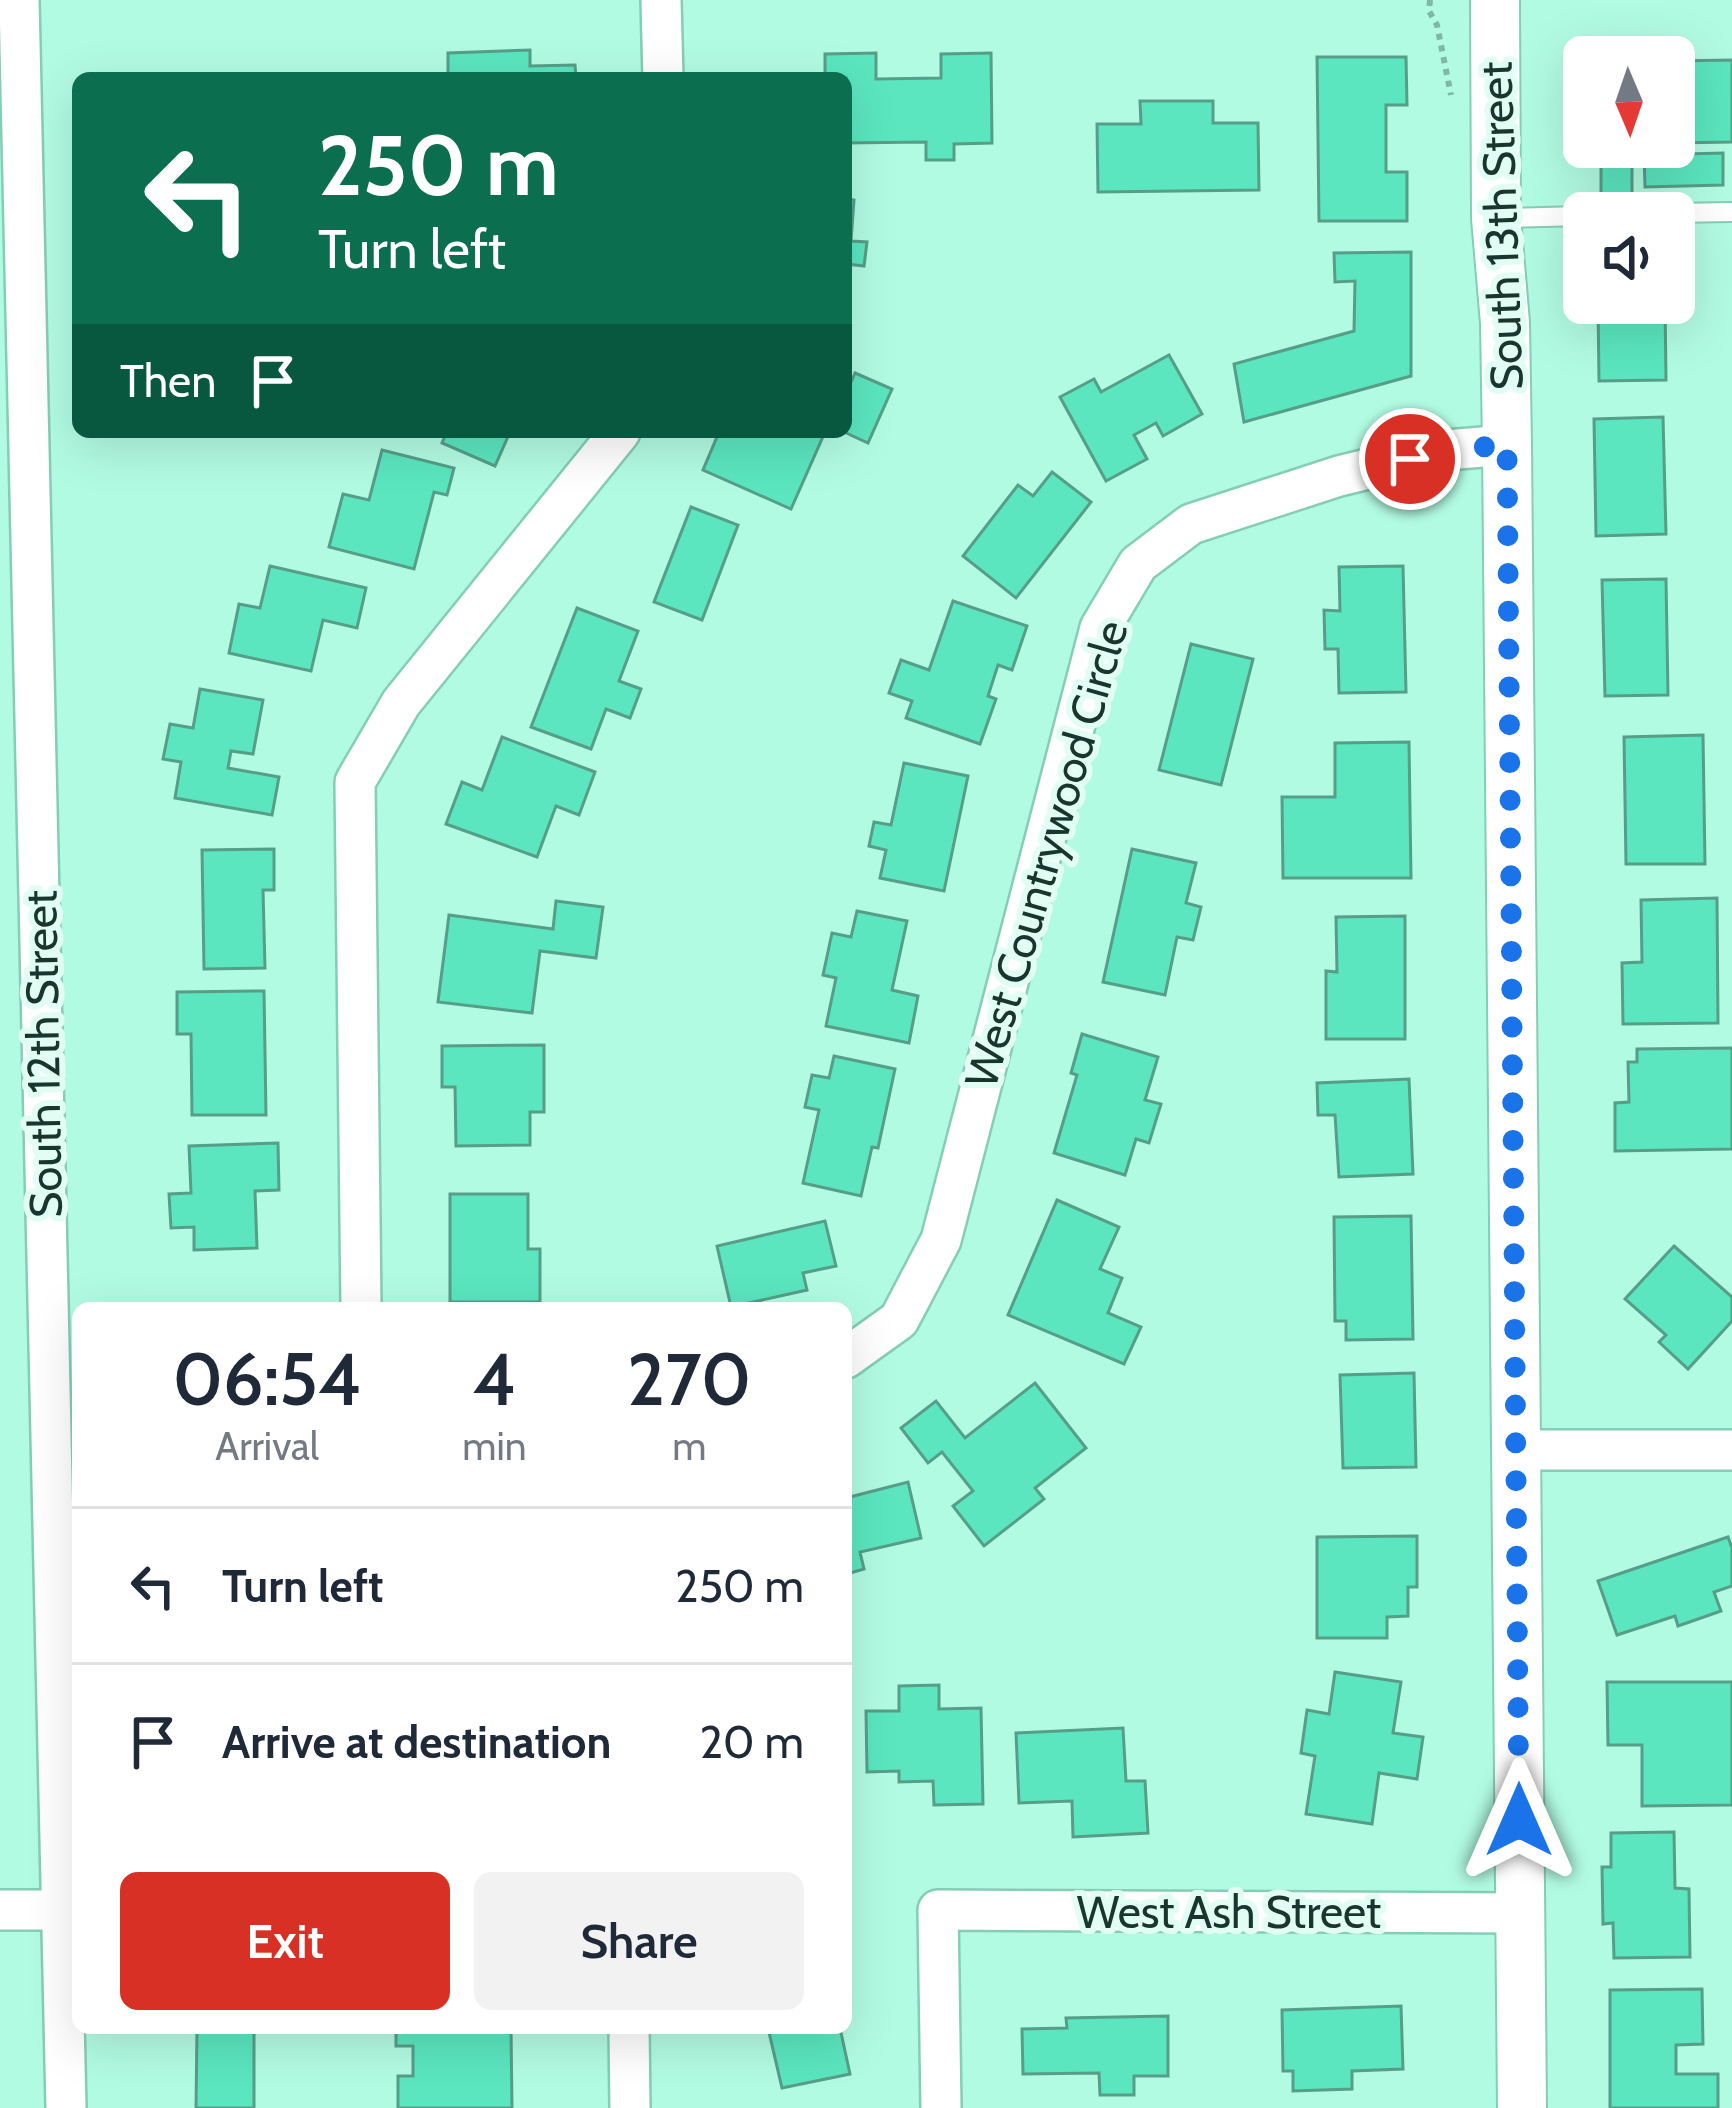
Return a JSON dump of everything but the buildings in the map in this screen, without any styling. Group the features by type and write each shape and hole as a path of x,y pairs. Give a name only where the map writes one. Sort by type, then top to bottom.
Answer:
{"street":[{"name":"South 12th Street","path":"19,0 70,1910 66,2108"},
{"path":"661,0 663,72"},
{"name":"South 13th Street","path":"1495,0 1496,218 1505,323 1507,445 1522,2108"},
{"path":"361,1302 355,782 401,703 615,438"},
{"name":"West Countrywood Circle","path":"852,1354 899,1319 941,1240 1100,628 1138,564 1191,524 1339,476 1446,450 1507,445"},
{"path":"1516,1450 1732,1450"},
{"path":"0,1910 70,1910"},
{"name":"West Ash Street","path":"941,2108 938,1910 1519,1913"},
{"path":"629,2034 629,2108"}],"lane":[{"path":"1695,213 1732,212"},
{"path":"1496,218 1563,216"}],"route":[{"path":"1410,459 1446,450 1507,445 1519,1820"}]}
